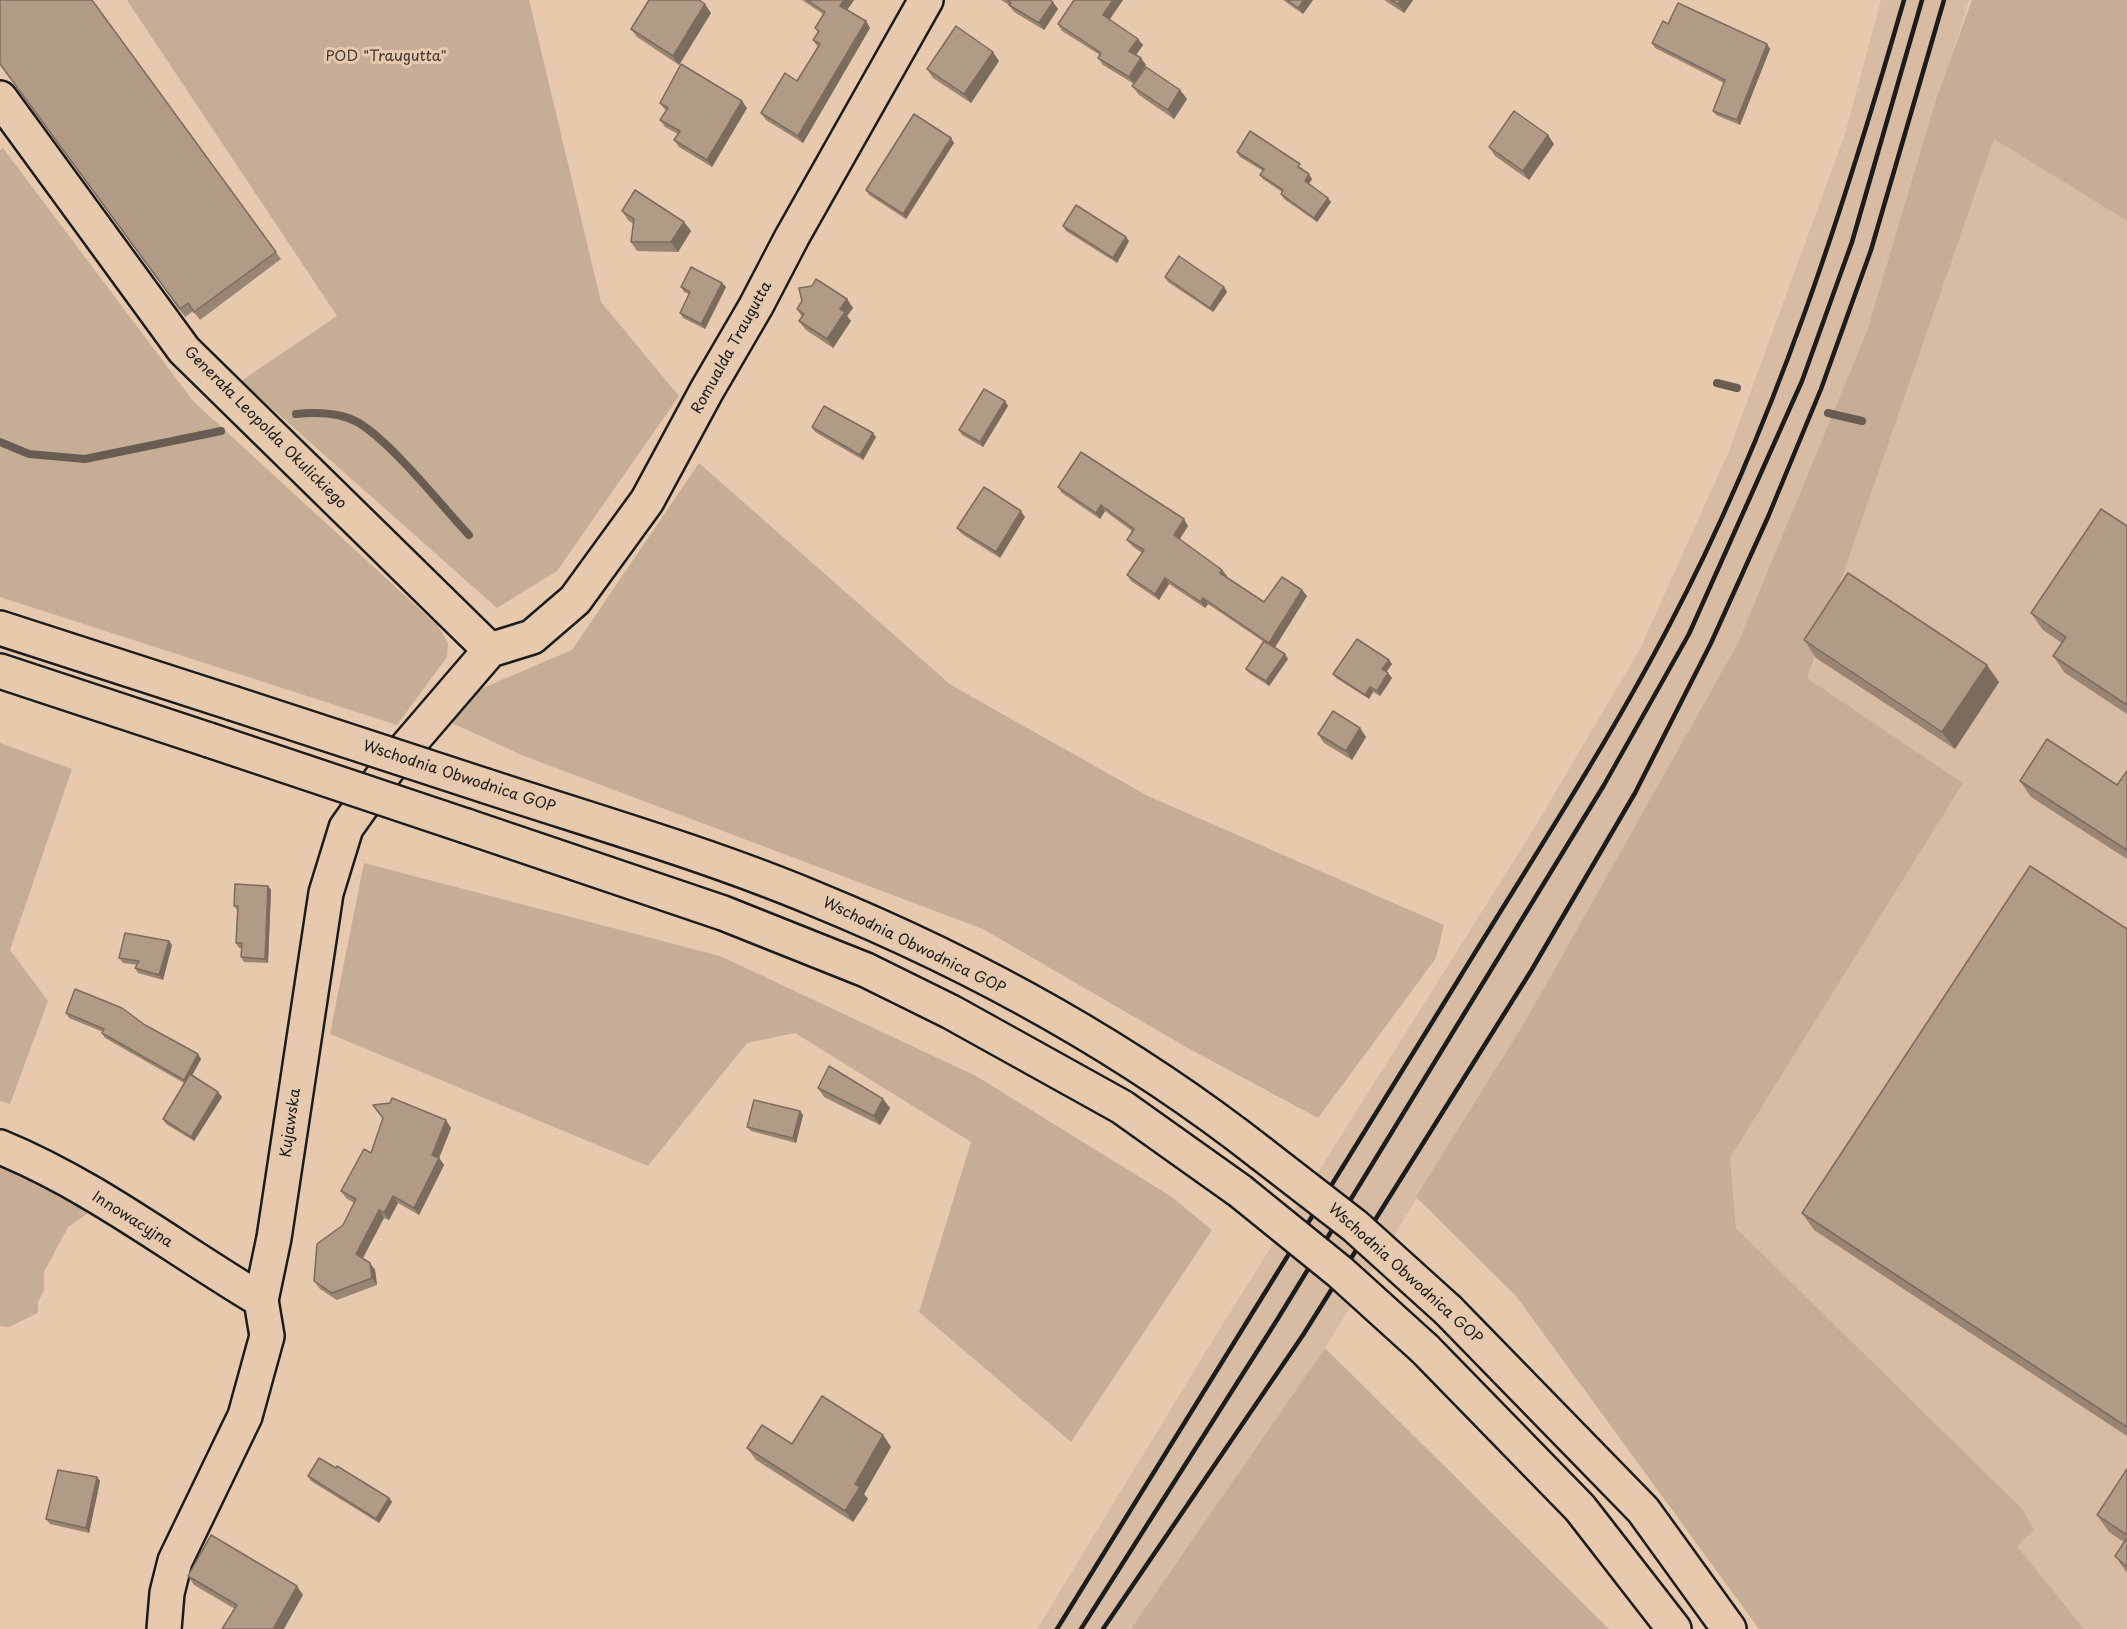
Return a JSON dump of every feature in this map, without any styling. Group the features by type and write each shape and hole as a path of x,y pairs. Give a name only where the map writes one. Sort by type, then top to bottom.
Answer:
{"main road":[{"name":"Romualda Traugutta","path":"490,650 532,637 575,600 647,501 926,0"},
{"name":"Generała Leopolda Okulickiego","path":"0,98 184,350 490,650"},
{"name":"Wschodnia Obwodnica GOP","path":"0,628 717,861 803,894 987,978 1152,1074 1209,1113 1355,1226 1448,1310 1643,1510 1729,1629"},
{"name":"Kujawska","path":"164,1629 167,1593 176,1561 245,1416 267,1336 261,1300 274,1238 326,893 346,828 382,774 490,650"},
{"path":"0,671 723,913 866,970 951,1012 1122,1107 1240,1191 1340,1272 1425,1349 1580,1508 1674,1629"},
{"name":"Innowacyjna","path":"0,1147 38,1163 111,1205 261,1300"}],"shaded area":[{"path":"1881,0 1969,0 1867,331 1738,643 1526,1020 1325,1348 1184,1555 1131,1629 1037,1629 1219,1330 1530,835 1640,649 1729,451 1845,134"},
{"path":"1994,139 2127,221 2127,1629 2084,1629 2016,1545 2022,1510 1736,1228 1730,1158 1962,783 1807,678"}],"green space":[{"name":"POD \"Traugutta\"","path":"127,0 529,0 601,302 679,396 557,571 497,608 241,381 337,316"},
{"path":"1972,0 2127,0 2127,221 1994,139 1807,678 1963,783 1730,1158 1736,1228 2023,1510 2034,1530 2017,1546 2084,1629 1759,1629 1516,1296 1416,1197 1526,1020 1738,643 1867,331 1936,100"},
{"path":"3,148 193,401 438,626 448,643 447,657 397,725 0,597 0,150"},
{"path":"699,463 951,685 1148,796 1444,925 1436,958 1318,1118 1186,1047 983,929 524,756 452,723 471,693 572,650"},
{"path":"0,743 72,769 10,950 48,1001 10,1104 0,1101"},
{"path":"364,863 720,956 976,1076 1172,1197 1212,1230 1071,1442 919,1312 971,1142 795,1033 747,1043 648,1166 330,1034"},
{"path":"0,1166 8,1167 88,1213 68,1227 44,1272 44,1290 38,1302 38,1313 9,1327 0,1326"},
{"path":"1325,1348 1609,1629 1131,1629"}],"building":[{"path":"0,0 92,0 276,252 194,312 188,303 180,309 0,64"},
{"path":"649,0 699,0 705,4 673,56 631,29"},
{"path":"807,0 844,0 840,6 866,21 798,136 761,113 785,73 797,81 820,44 813,40 819,31 815,28 825,12"},
{"path":"1007,0 1050,0 1053,2 1039,23 1009,5 1011,3"},
{"path":"1074,0 1113,0 1103,15 1138,39 1129,51 1141,58 1129,77 1098,58 1101,53 1058,24"},
{"path":"1287,0 1304,0 1298,8"},
{"path":"1678,3 1767,44 1737,120 1713,111 1725,80 1652,43 1663,21 1668,24"},
{"path":"956,26 993,52 964,94 927,69"},
{"path":"681,64 742,101 707,160 674,140 680,131 660,120 668,108 660,103"},
{"path":"1146,67 1180,90 1168,110 1132,86"},
{"path":"1514,111 1548,135 1523,171 1489,147"},
{"path":"914,114 951,138 903,214 866,190"},
{"path":"1250,131 1300,164 1298,167 1309,174 1305,181 1328,198 1314,218 1281,194 1283,190 1260,175 1264,169 1237,152"},
{"path":"635,190 684,222 671,242 631,242 634,219 622,211"},
{"path":"1076,205 1126,237 1113,258 1063,226"},
{"path":"1179,256 1224,287 1210,308 1165,277"},
{"path":"691,267 722,283 701,324 680,313 690,292 681,287"},
{"path":"816,279 847,299 840,309 845,312 827,339 799,321 804,314 797,309 802,301 799,288 812,286"},
{"path":"984,389 1005,401 980,442 959,430"},
{"path":"824,406 873,433 860,455 812,427"},
{"path":"1081,452 1184,519 1174,535 1222,570 1220,573 1264,602 1282,577 1302,590 1269,643 1203,598 1201,602 1165,578 1155,594 1127,575 1144,550 1127,540 1134,529 1101,505 1096,513 1058,487"},
{"path":"984,487 1021,511 996,552 957,528"},
{"path":"2101,509 2127,526 2127,705 2053,656 2066,637 2031,613"},
{"path":"1848,573 1987,665 1942,732 1804,640"},
{"path":"1357,639 1389,660 1382,669 1388,673 1377,691 1370,687 1365,695 1333,674"},
{"path":"1264,641 1285,654 1266,681 1246,669"},
{"path":"1333,711 1360,728 1346,751 1318,734"},
{"path":"2047,739 2117,785 2127,771 2127,850 2020,781"},
{"path":"2030,866 2127,929 2127,1427 1802,1213"},
{"path":"235,884 268,886 265,959 241,957 242,943 236,943 238,906 234,906"},
{"path":"125,933 169,941 159,975 135,968 139,961 119,958"},
{"path":"75,989 122,1008 145,1025 198,1054 184,1080 102,1033 104,1029 66,1013"},
{"path":"829,1066 883,1099 874,1116 818,1088"},
{"path":"190,1074 218,1092 191,1137 163,1119"},
{"path":"392,1098 446,1120 432,1155 439,1158 414,1208 393,1196 384,1213 379,1210 356,1254 370,1263 372,1278 332,1293 314,1281 317,1244 343,1225 356,1199 341,1191 364,1149 371,1153 383,1118 373,1105 390,1103"},
{"path":"754,1100 800,1111 793,1138 747,1127"},
{"path":"822,1396 883,1435 855,1484 860,1487 845,1511 747,1448 762,1425 792,1444"},
{"path":"319,1458 336,1468 337,1466 389,1498 376,1519 308,1476"},
{"path":"2127,1469 2127,1535 2097,1515"},
{"path":"58,1470 97,1477 86,1528 46,1519"},
{"path":"211,1535 297,1586 273,1629 222,1629 237,1605 188,1576"},
{"path":"2127,1538 2127,1567 2115,1556"}],"waterway":[{"path":"1717,383 1737,388"},
{"path":"1828,413 1862,421"},
{"path":"296,414 328,414 352,419 359,423 401,459 469,535"},
{"path":"0,442 29,454 85,459 221,431"}],"railway":[{"path":"1057,1629 1567,805 1670,624 1742,473 1803,318 1856,160 1904,0"},
{"path":"1081,1629 1277,1320 1604,785 1689,634 1802,381 1852,242 1922,0"},
{"path":"1103,1629 1303,1335 1531,971 1635,793 1711,643 1768,517 1821,389 1871,250 1944,0"}]}
